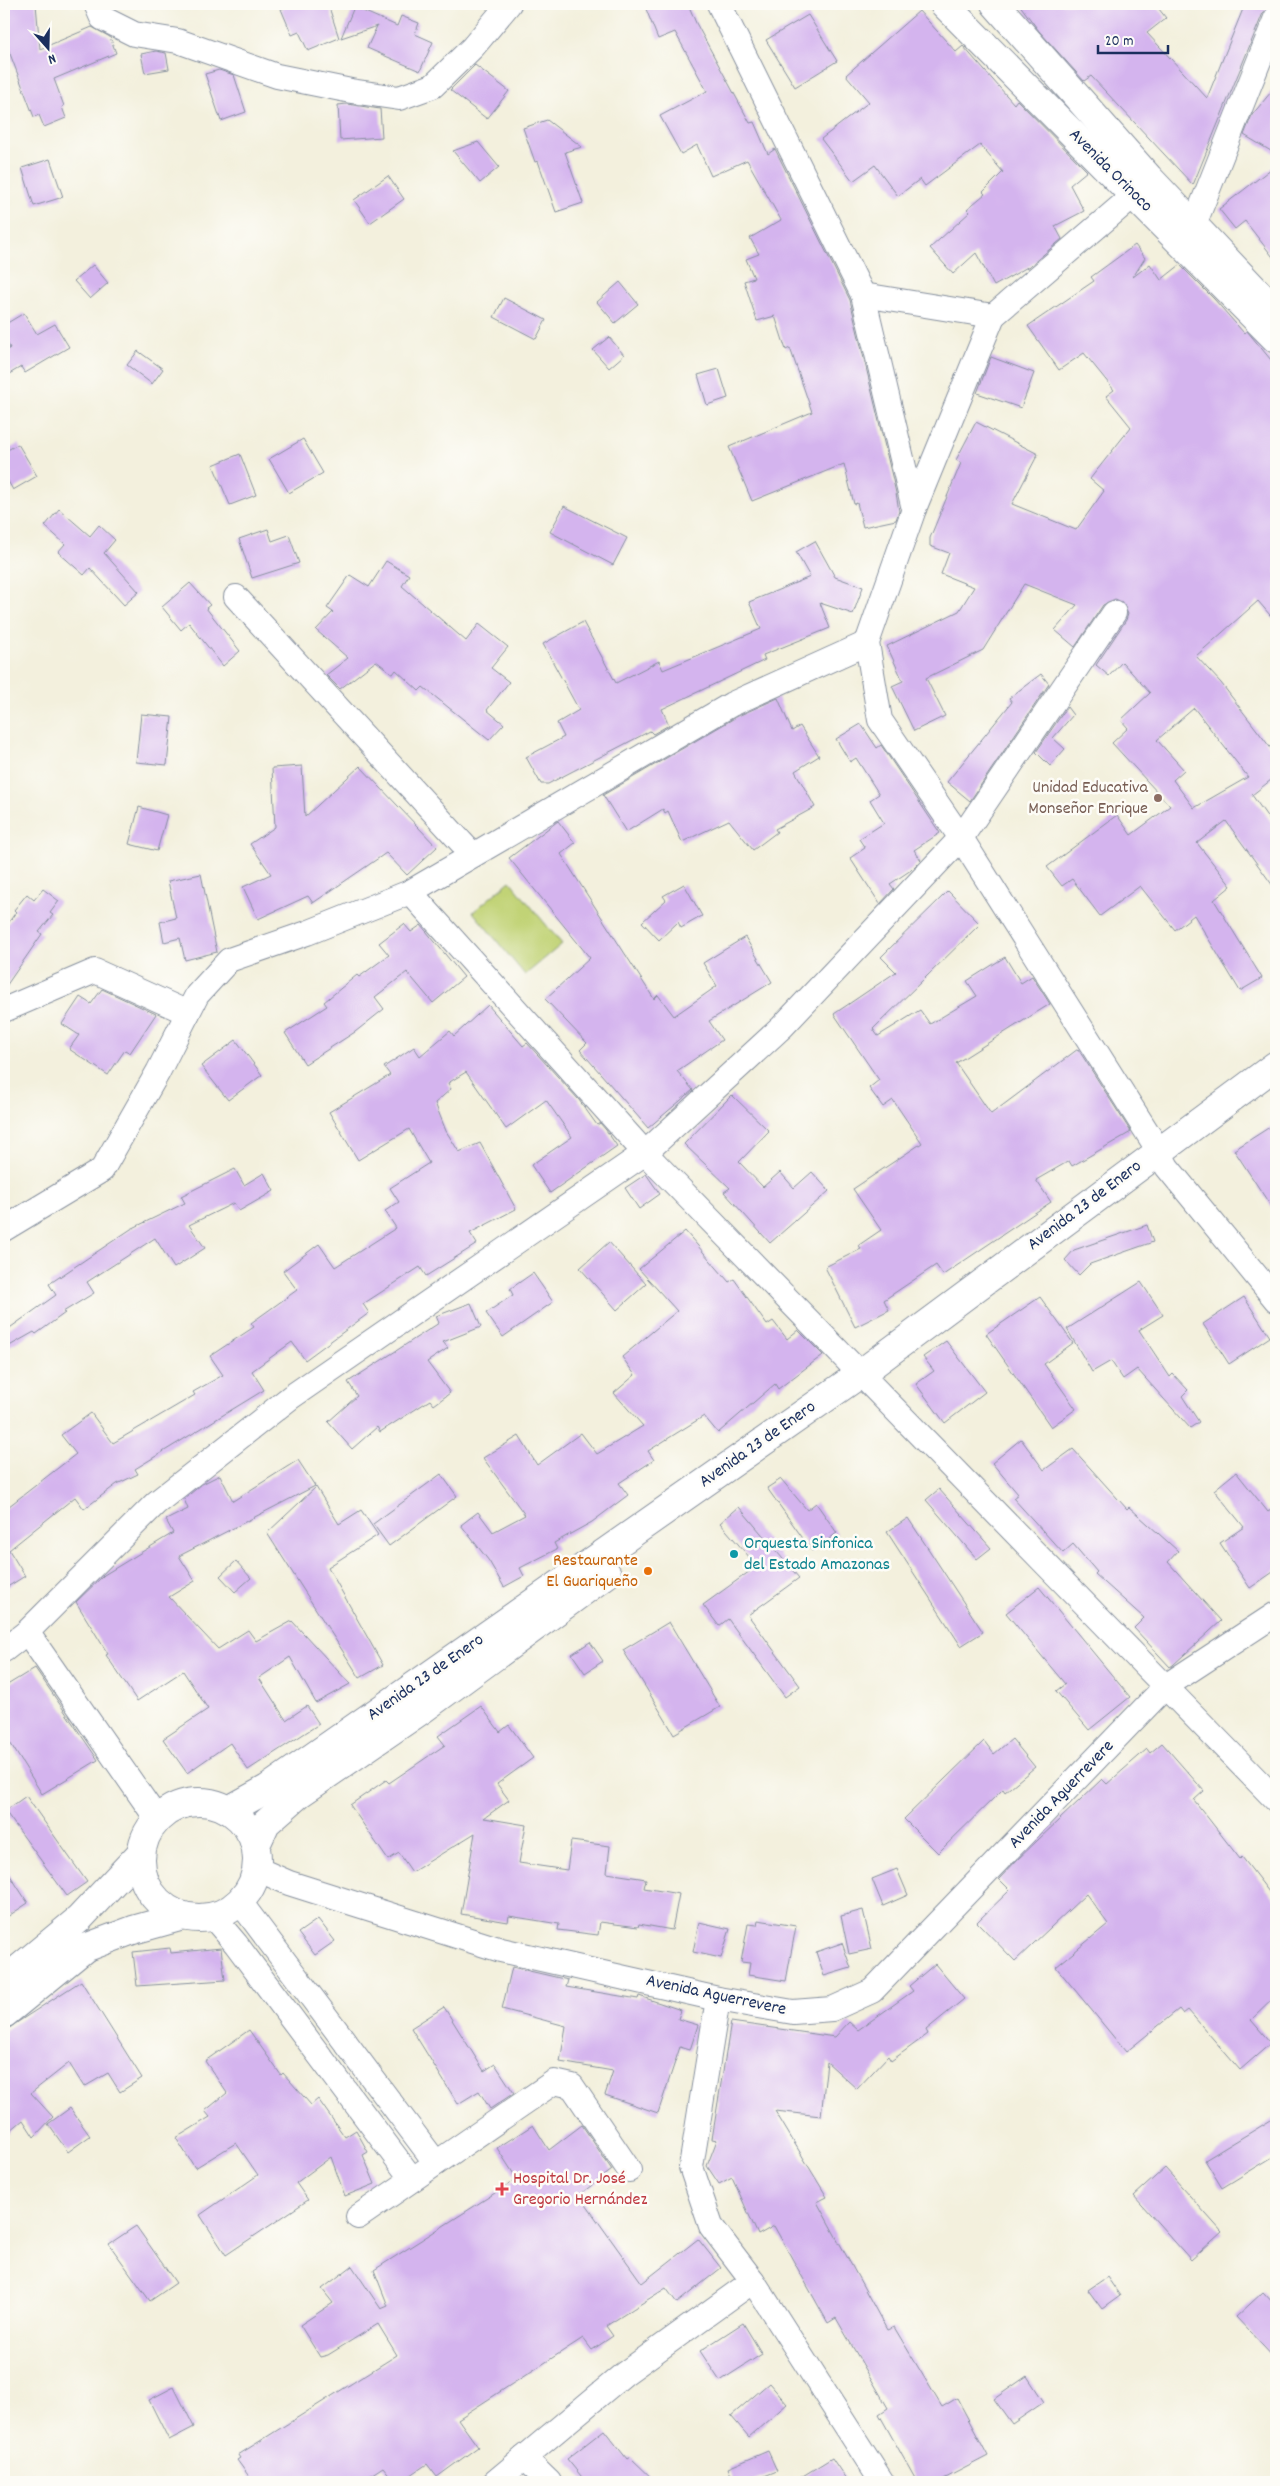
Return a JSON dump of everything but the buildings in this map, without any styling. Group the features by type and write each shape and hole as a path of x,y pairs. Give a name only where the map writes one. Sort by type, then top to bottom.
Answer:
{"main road":[{"name":"Avenida Orinoco","path":"944,4 1276,339"},
{"name":"Avenida Orinoco","path":"995,4 1149,178 1276,312"},
{"name":"Avenida 23 de Enero","path":"4,2014 85,1948 133,1930 183,1916 213,1917 227,1911 240,1902 254,1881 256,1857 266,1823 299,1794 423,1709 664,1532 1163,1159 1276,1065"},
{"name":"Avenida 23 de Enero","path":"1163,1159 1276,1087"},
{"name":"Avenida 23 de Enero","path":"229,1810 267,1789 866,1380"},
{"name":"Avenida 23 de Enero","path":"183,1916 168,1910 150,1892 141,1870 141,1853 146,1835 157,1819 173,1808 192,1802 211,1803 229,1810 245,1825 256,1857"},
{"name":"Avenida 23 de Enero","path":"4,1981 79,1919 141,1853"}],"street":[{"path":"96,4 102,18 134,34 178,42 277,76 400,98 433,86 473,47 509,4"},
{"path":"719,4 862,295 914,509"},
{"path":"1194,225 1276,18"},
{"path":"1134,195 993,316 914,509 867,643 880,720 961,838 1163,1159 1276,1300"},
{"path":"862,295 993,316"},
{"path":"236,597 473,855"},
{"path":"4,1650 27,1632 156,1504 291,1397 645,1153 782,1027 961,838 1114,613"},
{"path":"4,1229 102,1170 158,1072 197,995 229,960 307,933 410,892 732,704 867,643"},
{"path":"410,892 645,1153 1276,1800"},
{"path":"4,1010 95,971 188,1013"},
{"name":"Avenida Aguerrevere","path":"256,1857 288,1883 495,1948 718,1998 793,2012 832,2009 872,1991 1166,1686 1276,1614"},
{"path":"27,1632 157,1819"},
{"path":"240,1902 436,2163"},
{"path":"213,1917 236,1944 412,2179"},
{"path":"718,1998 691,2167 711,2226 753,2281 882,2482"},
{"path":"358,2217 554,2082 572,2086 630,2170"},
{"path":"495,2482 624,2374 753,2281"},
{"path":"524,2458 549,2482"}],"green space":[{"path":"510,881 562,944 525,975 473,912"}],"place":[{"name":"Unidad Educativa Monseñor Enrique","path":"1158,798"},
{"name":"Orquesta Sinfonica del Estado Amazonas","path":"734,1554"},
{"name":"Restaurante El Guariqueño","path":"648,1571"},
{"name":"Hospital Dr. José Gregorio Hernández","path":"502,2189"}]}
